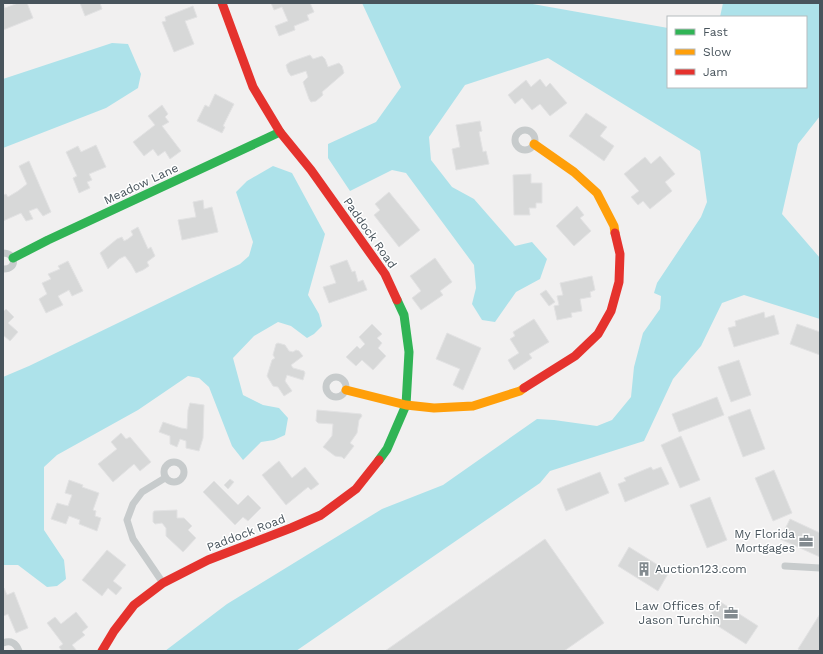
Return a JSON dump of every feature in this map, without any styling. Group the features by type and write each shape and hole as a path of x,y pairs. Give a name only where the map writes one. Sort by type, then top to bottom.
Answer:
{"street":[{"name":"Paddock Road","path":"102,651 114,631 134,605 162,583 208,560 321,515 356,488 387,450 406,405 408,352 404,315 385,274 311,170 280,132 253,87 222,3"},
{"name":"Meadow Lane","path":"3,270 11,267 13,264 13,258 48,240 280,132"},
{"path":"346,390 406,405 434,408 473,406 520,392 575,356 598,334 611,311 619,282 620,254 614,226 597,193 574,172 534,144"},
{"path":"3,253 8,253 13,258"},
{"path":"162,583 133,539 127,520 133,504 142,492 165,478"},
{"path":"785,566 820,568"},
{"path":"3,643 11,642 19,651"}],"water":[{"path":"362,3 527,3 667,28 667,88 807,88 807,16 720,16 723,3 820,3 820,116 798,144 782,214 820,258 820,319 744,295 722,303 701,346 673,379 644,441 550,471 540,483 296,651 165,651 227,604 382,509 443,485 537,419 597,426 612,420 631,397 634,367 643,333 660,309 661,296 654,293 657,283 701,217 707,202 700,151 548,58 465,85 429,137 431,160 452,187 474,199 515,246 532,242 547,259 540,279 516,292 495,322 482,320 472,304 476,288 474,265 406,173 392,170 350,191 328,158 328,144 376,122 401,87"},
{"path":"112,43 128,44 141,74 138,88 106,108 3,148 3,79"},
{"path":"273,166 292,173 325,234 308,295 319,314 322,326 314,334 307,338 291,326 278,322 254,336 233,358 243,395 263,405 279,408 288,418 285,435 274,440 261,442 243,460 232,446 209,387 199,378 188,376 138,410 57,455 44,467 44,530 64,560 66,579 57,586 47,587 18,565 3,565 3,377 29,366 240,264 249,256 253,242 236,192 247,181"}],"building":[{"path":"3,3 5,8 18,3 27,3 33,18 3,30"},
{"path":"80,3 100,3 102,9 85,16"},
{"path":"271,3 310,3 314,12 307,15 309,20 294,26 295,30 279,36 275,26 288,21 282,7 274,10"},
{"path":"193,6 197,17 185,21 194,44 174,52 162,22 166,21 165,17"},
{"path":"310,55 313,59 322,56 328,67 339,63 342,66 344,73 322,92 323,95 316,101 311,102 303,82 308,77 306,71 291,76 286,65 290,62"},
{"path":"540,79 546,87 550,83 567,103 550,116 540,104 532,110 522,98 515,104 508,95 526,80 531,87"},
{"path":"215,94 234,104 223,126 225,127 222,133 197,121 205,105 209,107"},
{"path":"162,105 168,114 165,117 169,122 162,126 181,151 170,159 165,151 158,156 153,149 144,156 133,142 155,125 148,116"},
{"path":"586,113 607,127 600,136 614,146 604,161 569,136"},
{"path":"480,121 482,131 479,132 483,152 486,151 489,164 456,170 452,149 460,147 456,125"},
{"path":"96,145 106,167 89,174 92,180 87,182 90,188 79,193 73,178 77,176 66,152 78,146 81,152"},
{"path":"660,156 675,174 665,182 672,191 650,209 643,201 638,205 631,197 639,191 624,174 645,157 651,164"},
{"path":"29,161 51,212 43,216 37,208 29,211 33,219 26,221 21,213 3,221 3,195 6,194 8,197 27,184 19,166"},
{"path":"531,174 531,183 542,183 542,203 536,203 536,208 529,208 530,215 514,215 513,175"},
{"path":"389,192 420,230 399,247 374,215 380,210 375,204"},
{"path":"203,200 204,209 212,207 218,232 182,240 178,220 196,217 193,202"},
{"path":"577,206 584,215 580,218 591,231 574,246 556,226"},
{"path":"138,227 148,249 151,247 155,256 147,262 149,266 136,273 125,256 119,259 108,269 100,253 117,239 122,237 124,241 128,239 133,235 131,231"},
{"path":"435,258 452,282 440,291 443,295 421,310 412,298 421,291 410,276"},
{"path":"347,260 352,272 355,271 358,282 363,280 367,290 329,303 323,287 336,283 330,266"},
{"path":"68,261 83,291 72,296 69,290 58,296 63,305 46,313 39,299 47,294 42,283 51,279 48,274 60,269 58,266"},
{"path":"592,276 595,290 590,292 591,297 580,299 582,311 571,313 572,317 557,320 554,306 559,305 557,296 563,295 560,283"},
{"path":"546,290 555,302 549,306 540,294"},
{"path":"6,309 14,317 8,323 18,332 10,341 3,335 3,312"},
{"path":"764,312 765,318 774,315 779,334 734,347 728,328 736,326 735,321"},
{"path":"534,319 549,342 529,354 532,358 514,370 508,360 519,353 510,339 515,336 513,332"},
{"path":"372,324 382,334 377,338 382,343 378,348 386,356 373,370 362,360 356,366 346,357 357,346 360,349 365,344 359,337"},
{"path":"797,324 820,332 820,355 790,344"},
{"path":"447,333 481,348 463,390 453,385 460,369 436,359"},
{"path":"278,343 285,345 289,351 299,351 303,356 291,365 293,368 304,371 305,373 303,380 287,375 285,381 292,391 284,396 278,387 273,386 267,376 272,360 275,358 273,355 276,344"},
{"path":"739,360 751,395 731,402 718,367"},
{"path":"717,397 724,415 679,432 672,414"},
{"path":"190,403 204,405 203,438 199,451 186,448 186,441 180,439 177,447 170,444 170,436 159,432 163,422 187,429"},
{"path":"750,409 765,449 743,457 728,417"},
{"path":"317,410 361,414 362,416 359,420 357,433 350,443 354,446 344,459 342,457 335,456 323,447 332,436 333,424 318,423 316,421"},
{"path":"121,433 126,439 130,437 151,462 140,471 134,464 113,482 98,464 117,449 111,442"},
{"path":"681,436 700,480 680,488 661,445"},
{"path":"279,461 292,478 305,467 319,484 311,490 308,487 286,505 262,475"},
{"path":"651,467 653,470 661,467 669,484 625,502 618,484 626,481 624,478"},
{"path":"774,470 792,513 773,521 755,478"},
{"path":"600,472 609,493 566,511 557,489"},
{"path":"230,479 234,482 228,489 224,485"},
{"path":"69,480 83,485 82,487 99,493 93,510 96,511 95,516 101,518 97,531 79,524 80,520 69,516 66,524 51,519 57,503 68,506 72,495 65,493"},
{"path":"214,481 238,505 248,495 261,508 248,521 243,517 235,525 203,492"},
{"path":"710,497 727,540 707,548 690,505"},
{"path":"177,510 177,518 184,518 192,526 188,530 196,538 183,552 166,536 166,528 162,523 155,524 153,522 154,511"},
{"path":"790,519 820,533 820,557 780,539"},
{"path":"545,539 604,623 564,651 385,651"},
{"name":"Auction123.com","path":"629,547 669,572 658,591 618,566"},
{"path":"107,550 126,565 113,581 122,588 116,595 108,588 102,596 82,580"},
{"path":"3,588 7,595 14,592 28,628 16,633 8,614 3,616"},
{"path":"719,601 758,626 746,644 707,619"},
{"path":"76,612 88,627 82,632 85,635 72,645 77,651 62,651 59,647 63,644 47,623 55,617 61,624"},
{"path":"820,614 820,651 802,651 798,649"}],"traffic: fast":[{"path":"13,258 48,240 280,132"},
{"path":"379,460 387,449 406,405 409,352 404,315 397,300"}],"traffic: slow":[{"path":"534,144 574,172 597,193 614,226 615,233"},
{"path":"346,390 406,405 434,408 473,406 520,391 524,388"}],"traffic: jam":[{"path":"222,3 253,87 280,132 311,170 385,274 397,300"},
{"path":"524,388 575,356 598,334 611,311 619,282 620,254 615,233"},
{"path":"102,651 114,631 134,605 163,583 208,560 321,515 356,489 379,460"}],"place":[{"name":"My Florida Mortgages","path":"806,541"},
{"name":"Auction123.com","path":"644,569"},
{"name":"Law Offices of Jason Turchin","path":"731,613"}]}
